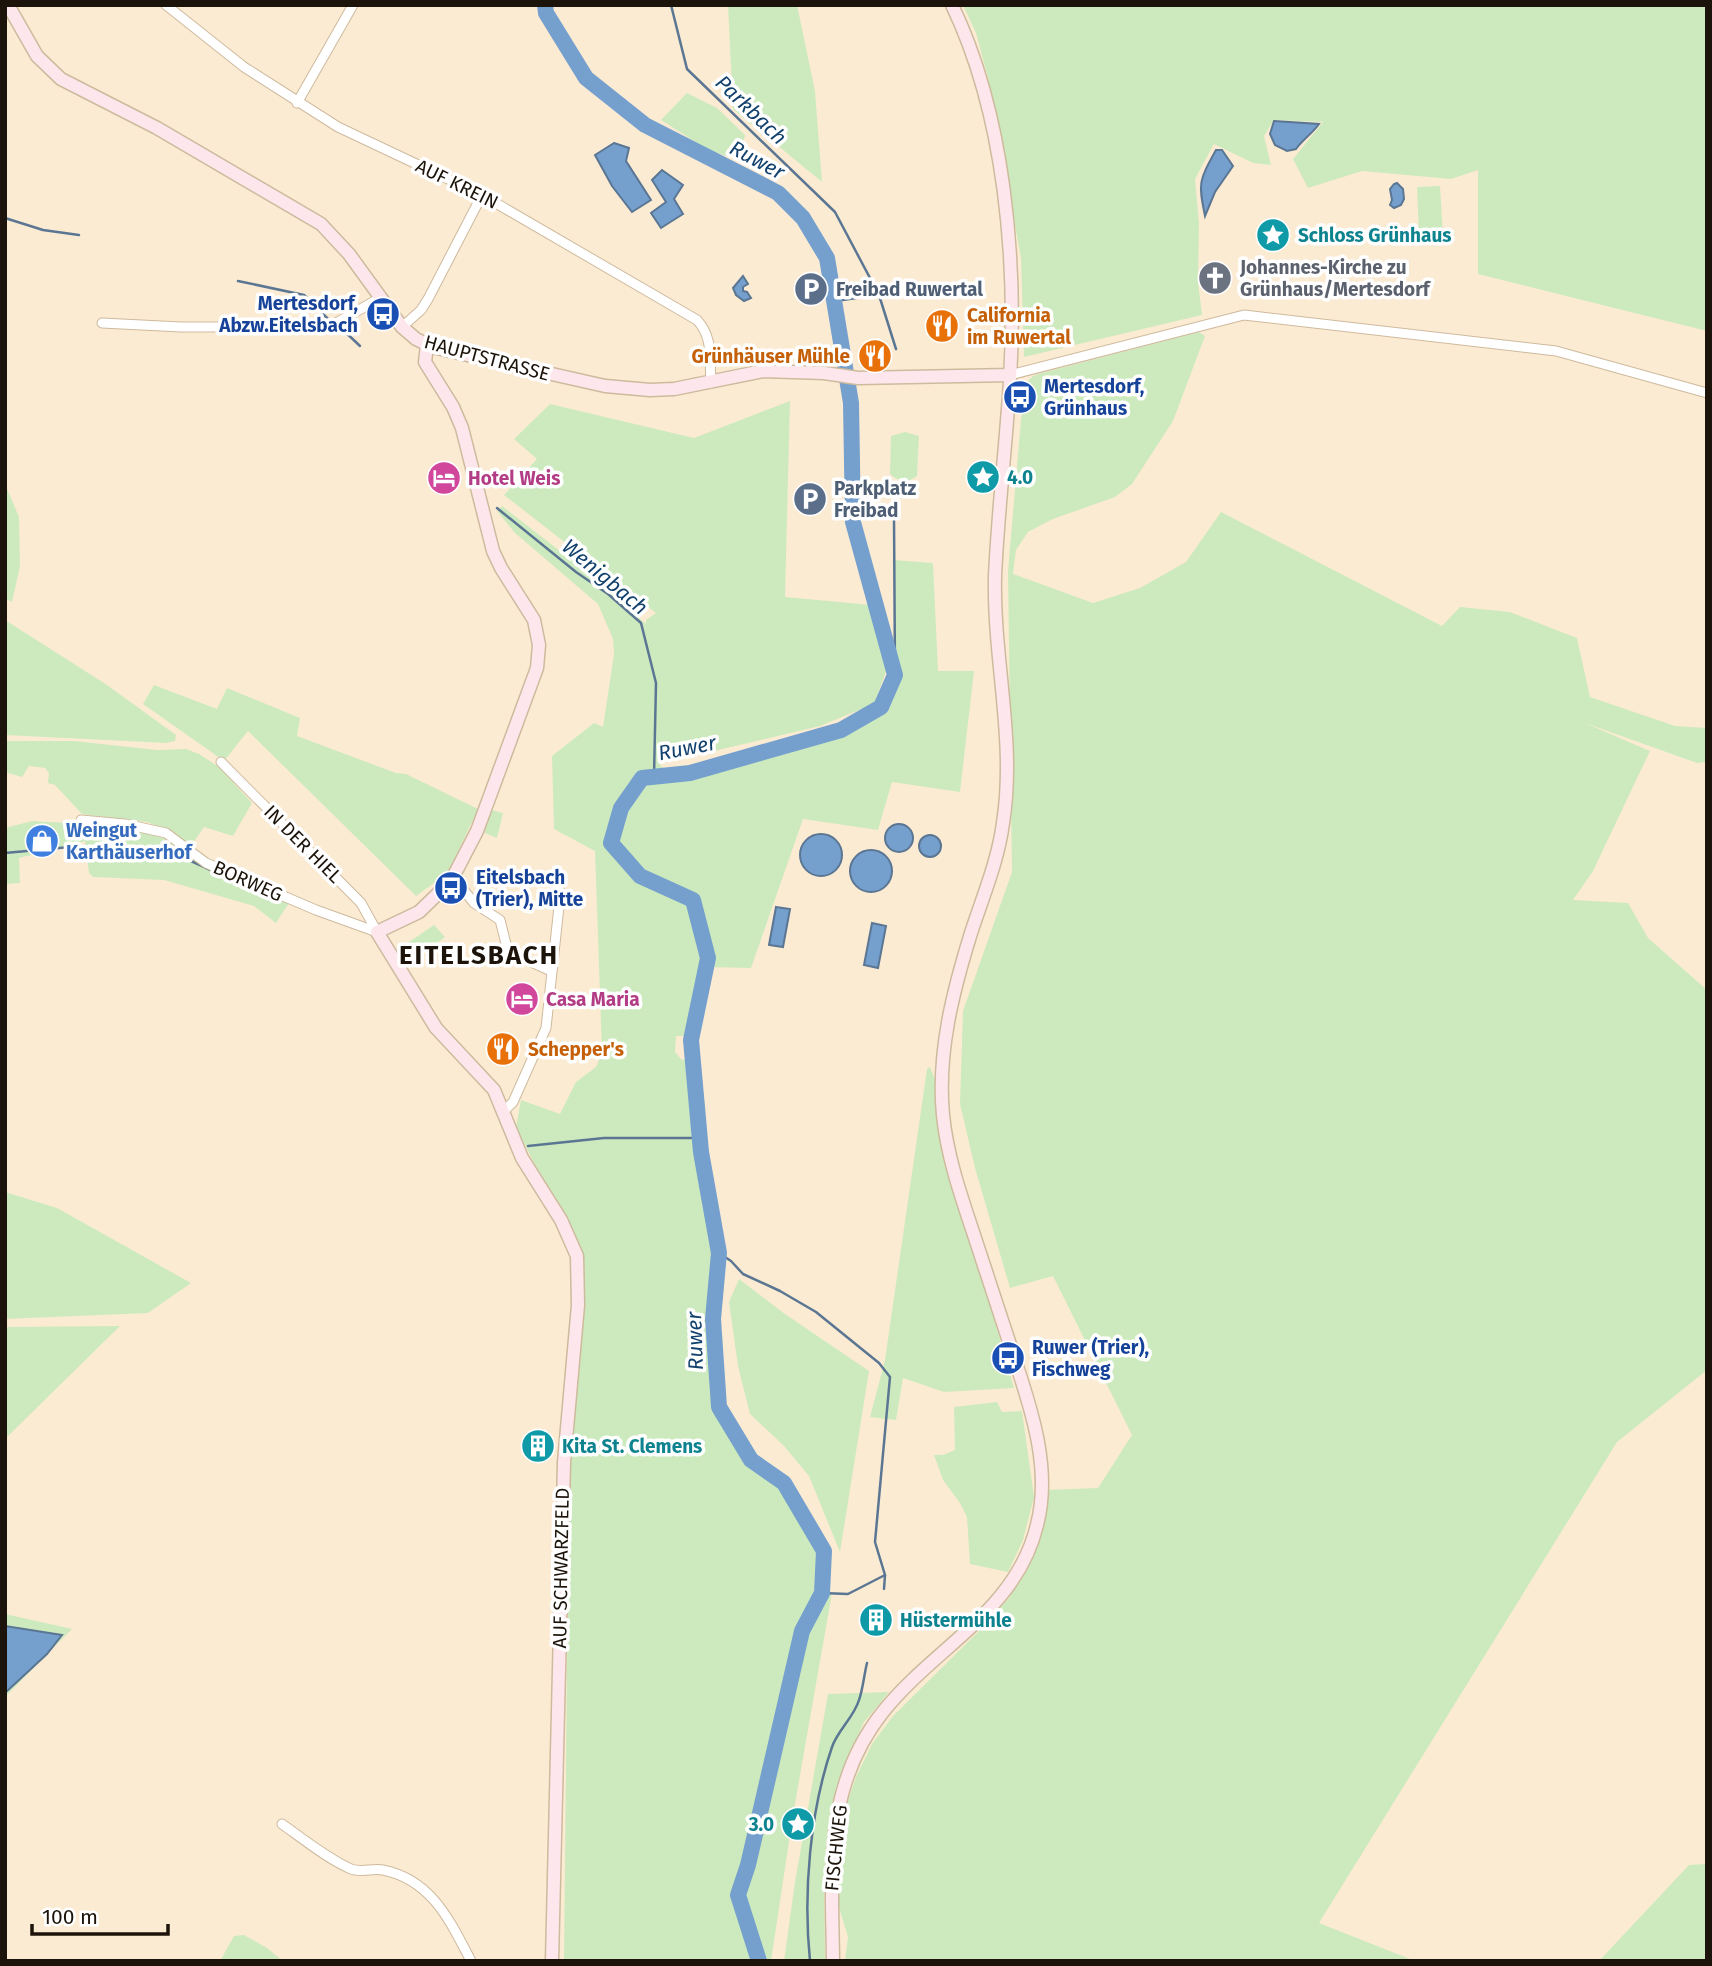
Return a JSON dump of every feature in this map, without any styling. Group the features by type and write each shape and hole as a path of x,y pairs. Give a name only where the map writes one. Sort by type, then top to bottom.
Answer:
{"street":[{"name":"HAUPTSTRASSE","path":"8,5 37,56 53,74 77,89 169,134 310,217 335,237 402,327 426,345 538,372 625,389 674,389 763,371 858,378 1010,375"},
{"name":"AUF KREIN","path":"166,5 244,67 297,103 338,127 482,195 697,320 707,332 711,383"},
{"path":"297,103 353,5"},
{"name":"FISCHWEG","path":"833,1961 830,1900 833,1833 841,1794 851,1768 862,1744 886,1708 999,1600 1018,1575 1037,1526 1042,1499 1042,1473 1033,1415 956,1182 943,1117 942,1072 952,1000 993,869 1007,799 1006,716 997,636 995,578 1010,375 1010,256 1001,180 978,70 952,5"},
{"path":"402,327 421,310 428,299 482,195"},
{"path":"102,323 181,327 318,327 338,322 380,299"},
{"path":"1010,375 1244,315 1556,351 1707,393"},
{"path":"377,932 419,912 451,881 477,831 537,668 539,649 537,628 531,613 501,569 493,551 458,419 425,362 426,345"},
{"name":"IN DER HIEL","path":"221,762 361,903 377,932"},
{"name":"BORWEG","path":"81,820 125,824 166,833 206,863 316,910 377,932"},
{"path":"451,881 462,888 474,903 500,920 506,944 513,954 551,971"},
{"path":"505,1111 513,1102 546,1028 559,886"},
{"name":"AUF SCHWARZFELD","path":"377,932 436,1028 489,1083 505,1111 522,1158 570,1237 579,1267 564,1462 552,1961"},
{"path":"282,1824 354,1870 381,1869 418,1886 438,1902 471,1961"}],"green space":[{"path":"728,5 797,5 815,91 822,182 733,109"},
{"path":"963,5 1707,5 1707,331 1478,274 1478,170 1451,179 1362,171 1308,188 1293,159 1323,122 1274,120 1264,136 1271,165 1253,163 1214,144 1195,179 1199,223 1198,282 1202,315 1024,357 1021,258 988,78 976,33"},
{"path":"687,93 717,108 745,135 736,154 730,156 714,152 661,120"},
{"path":"1440,186 1443,235 1419,236 1417,187"},
{"path":"1199,332 1205,336 1173,421 1132,484 1115,497 1053,519 1028,532 1016,550 1013,574 1093,603 1140,588 1186,562 1221,512 1442,626 1460,607 1510,612 1577,638 1590,697 1675,726 1707,728 1707,762 1697,763 1585,723 1650,751 1593,871 1573,900 1628,903 1648,938 1707,990 1707,1370 1617,1442 1319,1923 1415,1961 845,1961 848,1937 838,1904 837,1870 842,1818 856,1777 872,1744 893,1716 1010,1597 1031,1545 1043,1490 1098,1488 1132,1435 1053,1276 1010,1288 975,1168 960,1104 963,1011 1012,872 1008,571 1024,385 1038,374"},
{"path":"790,401 785,597 872,605 887,669 874,704 820,726 659,764 671,775 690,773 841,730 881,707 895,675 894,560 933,563 938,671 974,671 960,792 892,782 878,830 803,819 751,968 706,967 691,1036 676,1036 675,1052 682,1060 692,1057 700,1138 719,1253 713,1319 719,1406 751,1460 784,1483 824,1551 822,1593 832,1593 793,1815 771,1961 564,1961 569,1469 584,1280 583,1256 569,1221 539,1173 516,1127 521,1100 560,1114 576,1082 596,1067 602,1053 595,851 554,829 552,756 594,723 603,727 614,654 613,639 598,604 515,533 497,511 502,506 582,568 646,624 646,620 656,613 504,495 537,459 514,439 550,404 694,438"},
{"path":"905,432 919,436 917,476 903,481 890,474 891,436"},
{"path":"5,484 19,517 20,566 12,602 5,598"},
{"path":"5,620 107,685 176,735 175,741 166,743 5,735"},
{"path":"154,685 217,709 227,688 300,718 297,736 396,773 406,774 478,809 448,873 416,896 248,731 224,761 143,704"},
{"path":"5,741 74,741 157,750 186,749 219,767 252,803 233,836 204,827 191,846 171,831 147,822 82,814 55,785 48,783 49,773 45,768 29,766 22,777 5,772"},
{"path":"492,810 503,813 497,838 483,832"},
{"path":"32,821 111,825 156,835 201,865 289,903 276,923 254,906 164,880 93,877 89,873 85,841 19,858 20,883 5,884 5,828"},
{"path":"434,925 445,937 417,958 406,944"},
{"path":"930,1067 935,1079 938,1121 1014,1388 944,1392 903,1378 896,1420 870,1417 885,1360 927,1069"},
{"path":"5,1192 57,1208 191,1283 148,1313 5,1319"},
{"path":"739,1279 869,1371 840,1552 809,1476 784,1446 750,1414 738,1366 729,1302"},
{"path":"120,1326 5,1439 5,1329"},
{"path":"997,1402 1002,1412 1022,1411 1034,1497 1023,1540 1008,1572 970,1564 967,1517 943,1480 934,1455 955,1450 954,1407"},
{"path":"5,1614 72,1629 5,1697 5,1693 47,1654 62,1635 5,1626"},
{"path":"889,1692 864,1722 839,1778 830,1817 824,1874 825,1961 784,1961 828,1694"},
{"path":"1707,1864 1707,1961 1599,1961 1689,1865"},
{"path":"244,1935 283,1961 220,1961 234,1936"}],"water":[{"path":"1274,121 1319,124 1296,149 1287,151 1275,145 1270,134"},
{"path":"614,143 629,148 626,161 651,200 632,212 612,186 595,155"},
{"path":"1216,150 1222,150 1233,166 1215,192 1205,216 1201,196 1202,182"},
{"path":"662,170 683,185 674,199 683,214 661,228 651,213 666,202 652,180"},
{"path":"1397,183 1403,189 1404,199 1401,205 1394,208 1390,205 1390,189"},
{"path":"743,276 748,284 743,287 743,291 751,298 744,301 736,295 733,288"},
{"path":"899,824 909,828 913,838 909,848 899,852 889,848 885,838 889,828"},
{"path":"821,834 836,840 842,855 836,870 821,876 806,870 800,855 806,840"},
{"path":"930,835 938,838 941,846 938,854 930,857 922,854 919,846 922,838"},
{"path":"871,850 886,856 892,871 886,886 871,892 856,886 850,871 856,856"},
{"path":"776,907 790,909 783,947 769,945"},
{"path":"872,923 886,926 878,968 864,965"},
{"path":"5,1626 62,1635 47,1654 5,1693"}],"waterway":[{"name":"Ruwer","path":"545,5 546,13 586,78 645,125 778,193 803,218 827,258 851,403 853,522 895,675 881,707 841,730 690,773 642,778 621,808 611,843 640,876 693,900 708,958 691,1040 701,1152 719,1253 713,1319 719,1407 751,1460 784,1483 824,1551 822,1593 802,1631 748,1865 738,1895 759,1961"},
{"name":"Parkbach","path":"671,5 687,69 835,212 879,295 896,349"},
{"name":"Wenigbach","path":"5,218 43,230 79,235"},
{"name":"Wenigbach","path":"238,281 304,295 328,319"},
{"name":"Parkbach","path":"835,301 879,295"},
{"name":"Wenigbach","path":"341,328 360,346"},
{"name":"Wenigbach","path":"497,508 641,623 656,683 654,777"},
{"name":"Parkbach","path":"894,518 895,675"},
{"path":"5,853 70,847"},
{"path":"101,849 145,850 191,861 278,901"},
{"path":"528,1146 604,1138 700,1138"},
{"path":"719,1253 743,1274 816,1312 879,1363 890,1377 875,1542 885,1575 884,1589"},
{"path":"822,1593 848,1594 885,1575"},
{"path":"810,1961 808,1880 818,1798 832,1747 859,1700 867,1663"}],"place":[{"name":"Schloss Grünhaus","path":"1273,235"},
{"name":"Johannes-Kirche zu Grünhaus/Mertesdorf","path":"1215,278"},
{"name":"Freibad Ruwertal","path":"811,289"},
{"name":"Mertesdorf, Abzw.Eitelsbach","path":"383,314"},
{"name":"California im Ruwertal","path":"942,326"},
{"name":"Grünhäuser Mühle","path":"875,356"},
{"name":"Mertesdorf, Grünhaus","path":"1020,397"},
{"name":"4.0","path":"983,477"},
{"name":"Hotel Weis","path":"444,478"},
{"name":"Parkplatz Freibad","path":"810,499"},
{"name":"Weingut Karthäuserhof","path":"42,841"},
{"name":"Eitelsbach (Trier), Mitte","path":"451,888"},
{"name":"Casa Maria","path":"522,999"},
{"name":"Schepper's","path":"503,1049"},
{"name":"Ruwer (Trier), Fischweg","path":"1008,1358"},
{"name":"Kita St. Clemens","path":"538,1446"},
{"name":"Hüstermühle","path":"876,1620"},
{"name":"3.0","path":"798,1824"}],"district":[{"name":"EITELSBACH","path":"479,955"}]}
